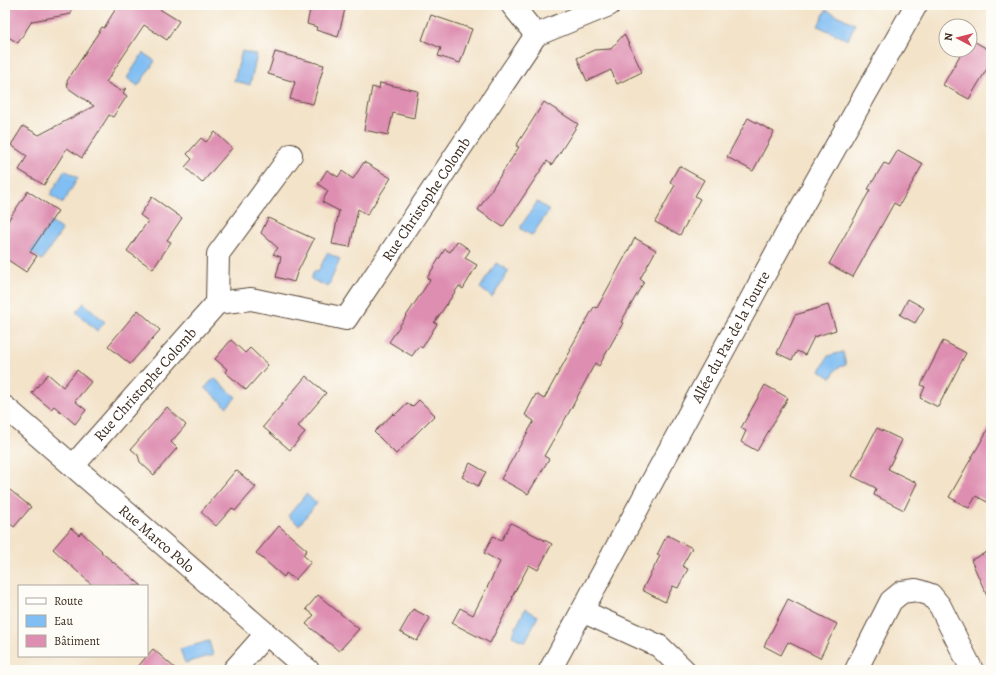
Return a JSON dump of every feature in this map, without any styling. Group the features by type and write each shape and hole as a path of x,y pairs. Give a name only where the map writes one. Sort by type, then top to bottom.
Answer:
{"street":[{"path":"512,5 536,35 608,5"},
{"name":"Allée du Pas de la Tourte","path":"550,670 781,242 916,5"},
{"name":"Rue Christophe Colomb","path":"73,466 217,303 251,299 346,319 536,35"},
{"path":"217,303 218,254 291,155"},
{"name":"Rue Marco Polo","path":"5,407 308,670"},
{"path":"856,670 891,601 902,592 916,590 931,595 940,606 972,670"},
{"path":"582,611 660,646 684,670"},
{"path":"234,670 266,634"}],"water":[{"path":"826,10 855,24 848,40 818,26"},
{"path":"242,51 257,55 250,85 234,81"},
{"path":"143,53 155,61 138,86 127,78"},
{"path":"65,170 78,178 63,203 50,195"},
{"path":"537,202 548,209 548,212 531,235 521,229 521,226"},
{"path":"51,222 62,230 42,260 30,252"},
{"path":"327,253 340,259 328,287 311,279 314,271 318,272"},
{"path":"496,263 509,271 492,297 480,288"},
{"path":"84,303 105,322 97,331 76,312"},
{"path":"843,352 846,365 837,368 831,378 820,371 828,356"},
{"path":"214,378 236,397 227,407 205,388"},
{"path":"306,494 317,503 299,525 288,516"},
{"path":"525,609 538,616 525,642 512,636"},
{"path":"209,641 213,655 185,663 180,649"}],"building":[{"path":"5,5 71,5 71,14 32,21 18,43 5,35"},
{"path":"118,5 153,5 179,21 167,40 144,25 106,82 121,91 126,88 123,93 127,96 113,117 109,115 82,158 67,148 44,185 19,170 27,156 11,145 23,126 39,135 94,106 68,88 67,81"},
{"path":"311,5 346,5 338,37 316,30 317,27 307,24"},
{"path":"431,15 472,29 460,63 438,56 441,48 422,40"},
{"path":"624,34 642,72 617,84 611,70 587,81 577,58 594,50 611,49"},
{"path":"978,44 991,51 991,62 969,99 943,85 958,58 978,58"},
{"path":"275,52 324,65 313,104 290,99 295,82 268,74"},
{"path":"380,83 418,91 414,118 393,113 388,135 364,130 372,87 379,89"},
{"path":"544,102 578,124 552,165 547,161 503,227 478,210 519,147 516,146"},
{"path":"748,118 774,132 753,171 727,157"},
{"path":"215,132 232,148 202,183 185,167 192,159 187,154 201,138 206,142"},
{"path":"898,150 923,164 899,206 894,203 853,277 829,264 870,190 868,189 884,163 889,165"},
{"path":"364,162 391,178 367,215 358,209 350,247 332,244 339,211 322,202 328,191 318,184 327,170 338,177 342,171 353,179"},
{"path":"679,166 704,180 695,196 700,199 680,235 655,222 675,185 670,182"},
{"path":"28,191 58,211 30,252 37,256 26,272 5,258 5,225"},
{"path":"152,197 182,218 167,240 171,242 153,269 127,251 148,221 140,215"},
{"path":"268,218 314,239 294,282 276,277 281,257 273,254 278,248 261,233"},
{"path":"635,238 656,250 640,279 644,282 621,322 623,323 599,366 595,363 544,456 549,459 528,494 501,479 534,421 525,415 536,394 544,399 571,350 570,349 594,307 597,308"},
{"path":"457,241 470,250 465,258 477,265 463,289 459,286 434,323 437,324 422,348 419,346 412,356 389,342 430,280 427,278 445,249 450,252"},
{"path":"908,299 924,308 915,323 900,315"},
{"path":"828,305 836,330 814,337 805,355 797,351 792,360 777,353 795,315"},
{"path":"138,310 160,330 130,364 108,346"},
{"path":"231,340 245,353 250,348 268,365 246,390 225,372 227,369 215,359"},
{"path":"943,341 966,353 938,407 920,398 925,387 921,385"},
{"path":"77,370 91,382 75,401 86,410 75,424 54,406 51,409 32,393 48,374 63,387"},
{"path":"306,376 326,393 298,426 305,432 290,450 263,427"},
{"path":"765,385 788,398 757,451 741,442 746,431 741,428"},
{"path":"419,400 435,415 396,454 374,432 407,403 412,407"},
{"path":"167,407 186,425 171,442 177,448 154,475 140,462 138,455 131,449"},
{"path":"991,424 991,504 976,496 969,508 949,497"},
{"path":"877,428 902,440 888,469 917,483 904,510 874,495 876,488 852,476"},
{"path":"470,463 486,472 478,486 462,477"},
{"path":"236,470 256,487 235,511 232,508 216,526 201,512"},
{"path":"5,486 31,507 14,527 5,519"},
{"path":"511,523 552,544 538,570 529,565 490,643 452,623 460,608 473,615 500,562 484,553 493,536 501,541"},
{"path":"279,526 307,550 303,555 311,562 295,580 286,573 284,577 256,553"},
{"path":"71,528 79,535 81,532 102,551 101,552 141,585 92,585 53,549"},
{"path":"667,535 692,548 682,566 688,569 678,588 673,586 665,602 642,590 660,556 657,555"},
{"path":"991,550 991,605 971,560"},
{"path":"318,595 359,629 339,651 306,624 314,615 306,609"},
{"path":"788,599 837,624 820,658 788,642 781,655 764,646"},
{"path":"413,609 430,618 417,641 400,632"},
{"path":"153,649 177,670 135,670 146,657 148,657"}]}
